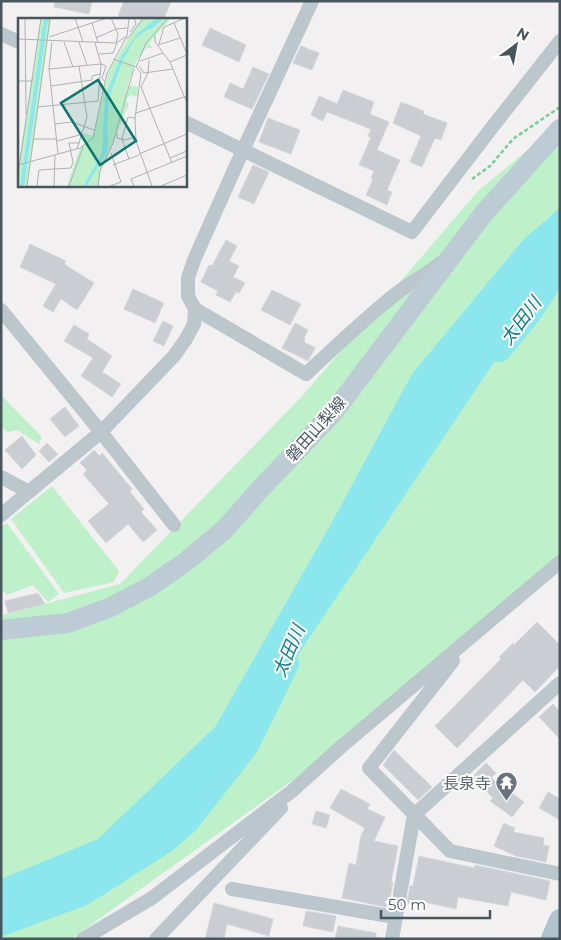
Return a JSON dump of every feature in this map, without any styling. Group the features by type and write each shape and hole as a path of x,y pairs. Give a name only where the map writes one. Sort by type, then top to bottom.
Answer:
{"main road":[{"name":"磐田山梨線","path":"1,630 68,623 111,607 149,587 184,563 224,530 262,487 333,413 484,213 560,129"},
{"path":"552,939 560,920"}],"street":[{"path":"312,1 194,260 188,278 188,296 195,309 306,374 394,295 432,270 454,252"},
{"path":"1,34 18,42"},
{"path":"186,122 412,232 560,41"},
{"path":"1,515 102,432 174,356 194,324 195,309"},
{"path":"1,310 102,432 174,525"},
{"path":"1,477 29,492"},
{"path":"83,939 152,898 292,790 560,562"},
{"path":"472,637 369,768 450,851 560,874"},
{"path":"392,939 414,814 560,683"},
{"path":"156,939 283,806 292,790"},
{"path":"232,889 396,917"}],"path":[{"path":"467,182 490,166 513,139 560,107"}],"green space":[{"path":"560,123 560,562 353,737 71,939 1,939 1,615 120,584 305,393 478,191"},
{"path":"1,395 42,437 39,444 17,430 8,432 1,427"},
{"path":"52,486 119,571 114,582 64,593 11,519"},
{"path":"7,523 59,594 48,602 33,585 7,595 1,589 1,527"}],"water":[{"path":"560,208 560,264 271,695 218,782 165,840 82,893 1,923 1,879 98,839 215,727 331,524 412,374 524,239"}],"building":[{"path":"55,1 92,1 89,14 54,7"},
{"path":"124,1 171,1 164,18 122,18 118,16"},
{"path":"210,28 246,45 239,62 202,45"},
{"path":"301,46 319,53 312,70 293,63"},
{"path":"253,67 269,74 252,109 224,97 230,83 243,89"},
{"path":"343,90 374,102 370,114 389,122 377,150 400,160 387,190 392,192 387,205 366,195 373,179 371,178 374,171 359,165 371,137 368,136 371,129 327,112 323,121 311,115 319,96 337,104"},
{"path":"401,102 424,111 423,114 447,123 441,140 435,138 422,167 410,162 421,136 393,123"},
{"path":"268,118 300,130 291,154 259,142"},
{"path":"253,165 269,172 254,204 238,197"},
{"path":"226,240 237,246 229,261 239,266 233,277 245,283 230,302 216,295 218,291 201,282 209,265 212,266"},
{"path":"30,244 66,261 64,264 94,283 77,310 61,299 53,312 43,306 56,284 20,267"},
{"path":"133,289 164,303 155,323 124,309"},
{"path":"272,290 301,304 290,325 261,310"},
{"path":"163,321 173,326 164,346 153,341"},
{"path":"295,323 308,330 304,342 315,348 308,361 282,348"},
{"path":"74,325 89,334 87,339 112,356 102,372 121,384 112,397 81,376 93,358 64,341"},
{"path":"65,407 79,426 65,437 50,419"},
{"path":"22,436 36,455 22,469 5,450"},
{"path":"47,443 58,454 49,462 39,451"},
{"path":"94,450 100,456 102,453 132,489 130,492 144,509 141,512 157,530 143,542 128,524 106,543 88,521 109,504 83,474 87,470 80,463"},
{"path":"38,593 45,604 8,613 5,601"},
{"path":"537,622 560,645 560,666 535,692 523,680 457,748 435,726 501,659 499,657"},
{"path":"553,704 560,712 560,739 539,717"},
{"path":"394,750 432,787 418,800 383,765"},
{"path":"486,763 496,773 491,778 524,802 512,817 490,801 493,798 472,777"},
{"path":"341,789 370,804 367,809 385,817 374,841 398,846 391,882 393,882 390,899 388,899 386,907 342,898 349,863 356,865 361,836 365,828 330,808"},
{"path":"548,792 560,799 560,820 539,808"},
{"path":"316,811 330,815 326,828 312,824"},
{"path":"504,823 515,828 513,832 544,838 543,845 549,846 546,862 516,856 494,846"},
{"path":"419,856 474,868 475,865 550,881 546,900 511,892 508,906 458,897 456,909 424,902 424,906 407,903 410,886 413,886"},
{"path":"214,903 273,919 269,936 227,924 224,939 205,939"},
{"path":"306,911 336,916 333,932 303,926"},
{"path":"338,926 376,933 376,939 335,939"}],"waterway":[{"name":"太田川","path":"499,349 530,311 560,264"},
{"name":"太田川","path":"1,923 82,893 165,840 186,822 246,745 286,663"}],"place":[{"name":"長泉寺","path":"507,802"}]}
